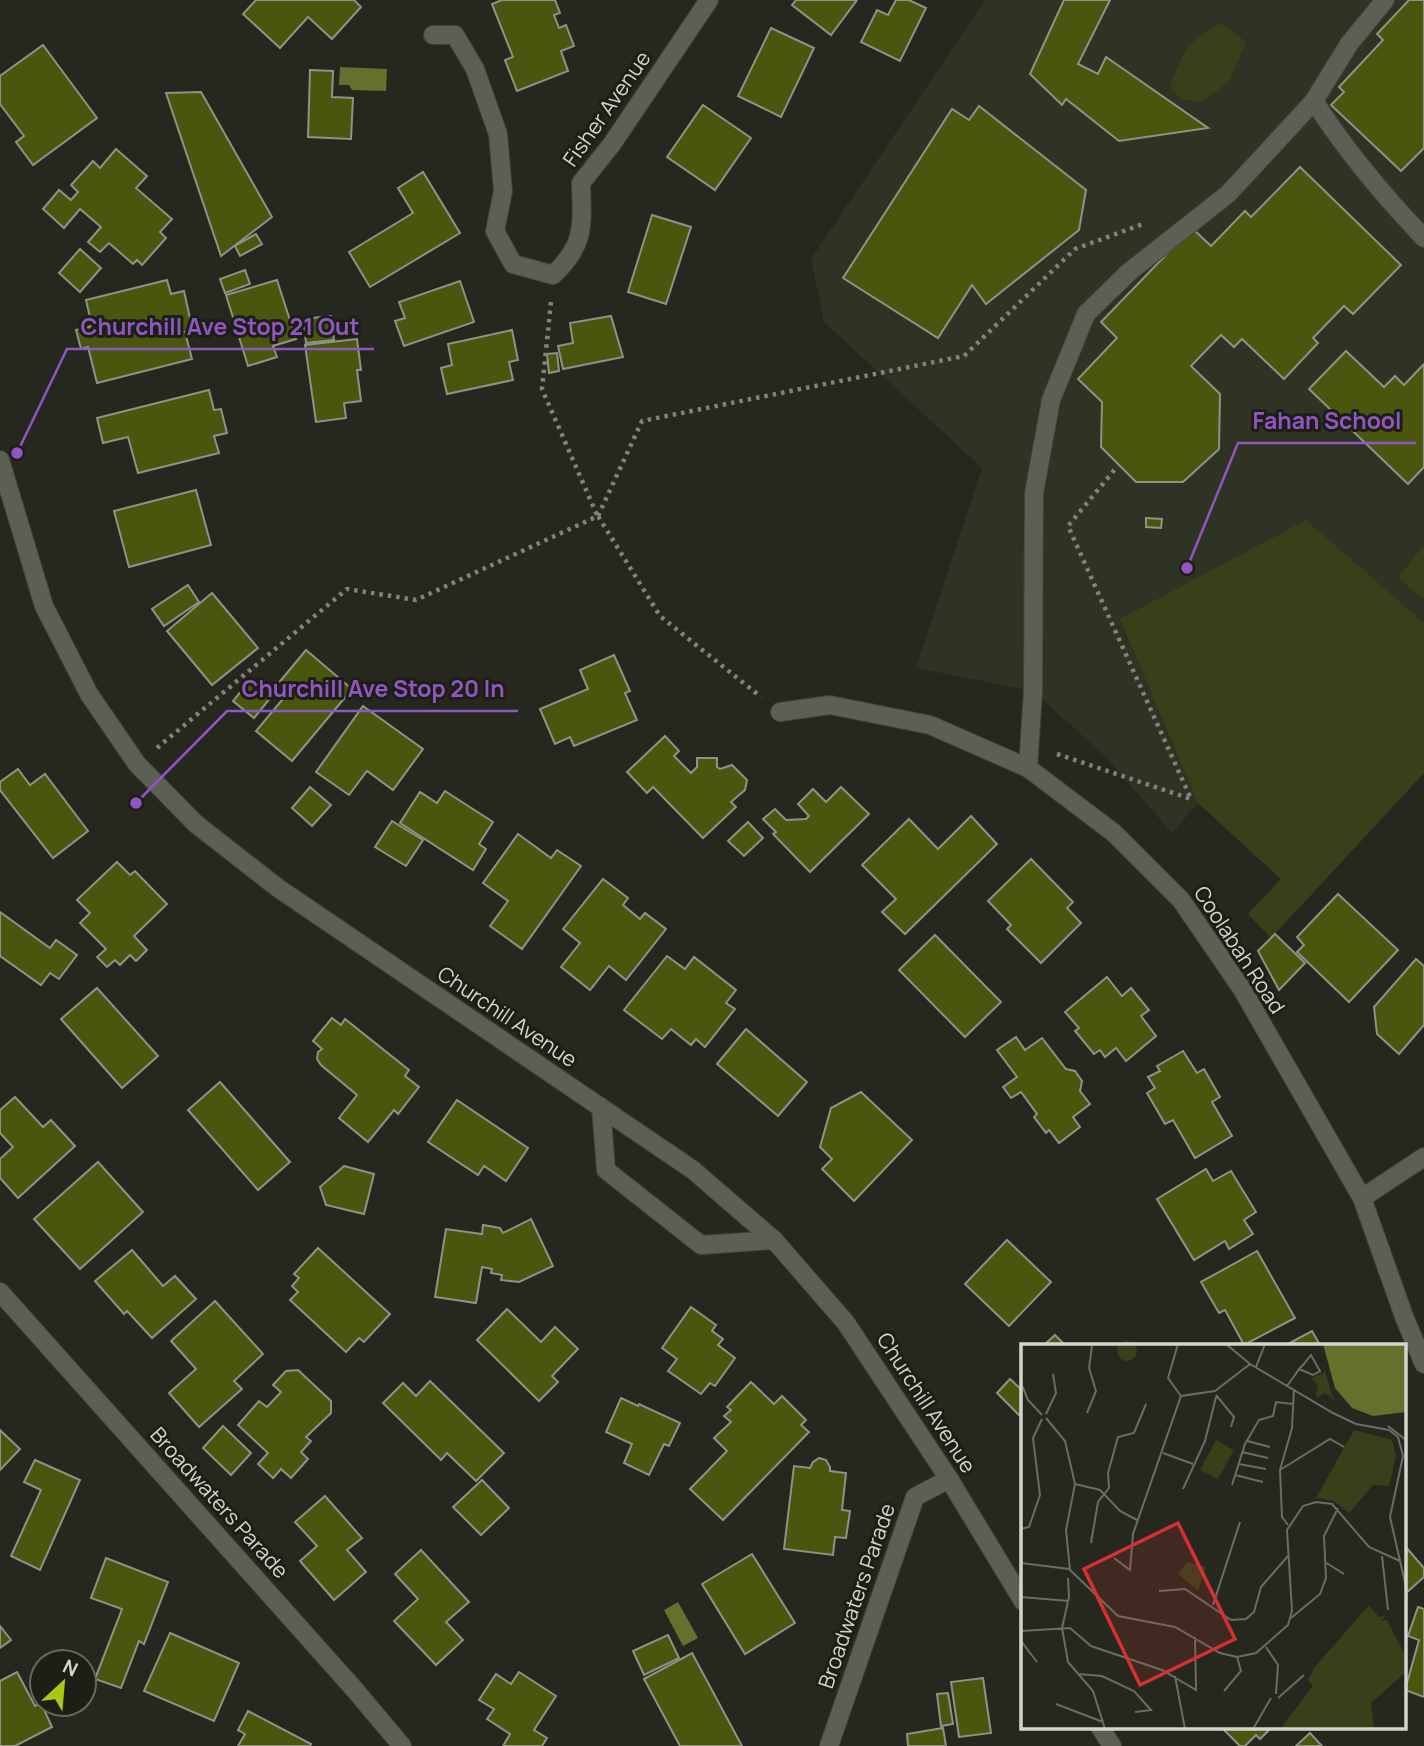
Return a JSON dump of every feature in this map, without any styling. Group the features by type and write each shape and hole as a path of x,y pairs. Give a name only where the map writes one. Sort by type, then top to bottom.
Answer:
{"street":[{"name":"Fisher Avenue","path":"553,275 569,260 582,230 581,183 612,144 709,0"},
{"path":"1028,768 1033,691 1034,493 1051,400 1086,314 1129,272 1228,194 1314,101 1349,44 1385,0"},
{"path":"433,35 455,35 475,69 498,134 503,191 495,231 513,264 553,275"},
{"path":"1314,101 1349,154 1424,238"},
{"name":"Churchill Avenue","path":"0,460 44,606 89,694 137,764 196,824 278,888 693,1170 774,1240 846,1323 949,1479 1021,1598"},
{"name":"Coolabah Road","path":"780,712 830,705 930,726 1028,768 1114,833 1181,900 1242,989 1362,1198 1424,1364"},
{"path":"601,1107 606,1170 701,1245 774,1240"},
{"path":"1362,1198 1424,1157"},
{"name":"Broadwaters Parade","path":"0,1292 402,1746"},
{"name":"Broadwaters Parade","path":"829,1746 915,1497 949,1479"},
{"path":"1101,1728 1112,1746"}],"path":[{"path":"137,764 347,589 416,600 598,516 642,421 964,356 1075,249 1152,221"},
{"path":"553,275 542,389 598,516 660,616 780,712"},
{"path":"1029,744 1191,799 1068,526 1116,468"}],"shaded area":[{"path":"985,0 1424,0 1424,773 1271,938 1248,914 1281,879 1198,803 1172,833 1107,758 1033,691 916,668 982,468 824,322 811,259"},
{"path":"1221,23 1246,42 1229,82 1200,102 1182,99 1170,88 1178,65 1188,49 1201,36"},
{"path":"340,67 387,69 386,91 352,90 349,85 339,85"},
{"path":"1306,520 1424,623 1424,773 1271,938 1248,914 1281,879 1198,803 1120,619"},
{"path":"1424,545 1424,599 1398,578"},
{"path":"678,1602 698,1638 683,1646 664,1610"}],"building":[{"path":"256,0 354,0 361,7 332,39 308,17 280,48 243,14"},
{"path":"502,0 555,0 560,13 554,15 559,28 566,25 574,46 561,51 568,71 517,91 505,60 513,57 492,4"},
{"path":"796,0 857,0 831,35 792,5"},
{"path":"896,0 909,0 926,8 900,61 861,42 877,10 888,15"},
{"path":"1064,0 1110,0 1078,64 1098,74 1106,57 1208,128 1119,141 1066,99 1062,105 1030,74"},
{"path":"1409,0 1424,0 1424,148 1401,171 1331,105 1344,92 1339,87 1383,40 1377,34"},
{"path":"771,28 814,48 781,117 738,96"},
{"path":"43,45 97,118 33,165 16,142 24,136 0,104 0,76"},
{"path":"310,70 333,71 332,97 353,98 351,139 308,137"},
{"path":"201,92 272,217 221,256 166,93"},
{"path":"703,105 751,138 715,190 667,157"},
{"path":"979,106 1086,190 1079,230 986,304 972,285 938,338 843,278 952,109 969,120"},
{"path":"116,149 147,176 136,188 172,219 160,232 166,238 142,265 137,260 133,264 109,243 100,252 88,242 101,227 80,209 64,228 43,209 59,190 71,200 78,192 71,185 93,161 100,168"},
{"path":"1300,167 1401,265 1353,314 1344,306 1313,338 1318,343 1284,379 1242,339 1234,347 1221,335 1191,366 1220,394 1219,449 1183,482 1136,482 1101,447 1102,402 1078,379 1117,338 1101,322 1192,228 1211,246 1245,211 1251,217"},
{"path":"423,172 460,233 370,287 349,252 413,213 398,188"},
{"path":"652,215 691,227 666,304 628,292"},
{"path":"256,234 262,244 240,256 235,246"},
{"path":"80,249 101,268 80,292 59,273"},
{"path":"245,270 250,284 225,293 220,279"},
{"path":"167,280 171,294 184,291 193,332 185,332 192,359 97,383 88,347 81,349 76,330 92,326 86,300"},
{"path":"277,280 296,339 273,346 277,357 248,366 226,295"},
{"path":"460,281 474,322 404,346 395,321 405,318 399,302"},
{"path":"331,316 334,340 306,343 303,319"},
{"path":"611,316 623,357 563,369 558,346 573,343 570,323"},
{"path":"512,330 518,360 509,362 513,380 447,394 441,368 452,365 448,344"},
{"path":"357,339 361,401 344,403 346,418 316,422 305,345"},
{"path":"1346,351 1384,387 1395,376 1404,385 1424,364 1424,467 1408,484 1309,389"},
{"path":"557,353 559,371 549,373 547,354"},
{"path":"209,390 214,410 221,409 227,433 214,436 219,453 138,473 128,437 103,443 97,418"},
{"path":"196,490 211,545 129,567 114,511"},
{"path":"1146,518 1162,519 1161,528 1146,527"},
{"path":"188,585 199,602 164,626 152,609"},
{"path":"212,593 258,648 212,685 167,631"},
{"path":"306,650 352,689 292,761 256,731 287,694 277,685"},
{"path":"614,655 630,691 625,693 637,720 574,746 570,737 555,744 540,709 588,689 580,670"},
{"path":"251,679 272,696 254,718 233,701"},
{"path":"363,706 423,749 393,790 367,771 349,795 316,772"},
{"path":"665,736 679,751 674,756 691,773 697,767 697,758 717,758 717,767 720,769 732,765 747,780 745,790 731,802 736,807 703,838 653,787 647,793 627,772"},
{"path":"18,769 30,785 45,774 88,831 53,858 0,790 0,782"},
{"path":"310,787 331,805 312,826 292,808"},
{"path":"841,787 869,814 810,872 773,834 776,832 763,819 775,809 786,820 806,819 809,816 798,804 813,789 826,802"},
{"path":"445,791 493,822 479,844 486,849 473,870 400,823 420,792 437,803"},
{"path":"971,816 997,844 905,934 882,912 896,899 862,865 909,819 938,849"},
{"path":"392,821 423,840 406,866 375,847"},
{"path":"748,822 763,838 744,856 728,841"},
{"path":"518,834 551,858 557,850 581,866 522,949 490,926 508,901 483,883"},
{"path":"1031,859 1073,902 1067,908 1081,923 1041,963 1007,929 1011,925 988,901"},
{"path":"117,862 130,875 135,871 167,904 134,936 147,950 136,961 130,955 120,965 115,960 107,967 97,957 106,949 80,923 90,913 77,900"},
{"path":"603,879 628,898 623,905 640,919 645,913 666,929 626,980 609,966 590,990 561,967 580,943 563,929"},
{"path":"1338,894 1398,950 1349,1002 1297,952 1304,945 1297,937"},
{"path":"0,912 50,948 56,940 77,955 59,979 50,973 41,985 0,956"},
{"path":"1275,934 1305,963 1279,990 1258,951"},
{"path":"935,935 1001,1002 965,1037 899,970"},
{"path":"667,956 685,969 694,957 736,990 726,1003 735,1009 705,1047 696,1039 691,1045 671,1029 662,1039 624,1010"},
{"path":"1416,959 1424,966 1424,1025 1399,1054 1377,1034 1374,1007"},
{"path":"1107,977 1122,996 1131,988 1149,1010 1141,1016 1156,1036 1126,1061 1116,1048 1105,1057 1100,1050 1094,1054 1075,1031 1079,1028 1065,1012"},
{"path":"97,988 158,1056 122,1088 61,1019"},
{"path":"332,1018 341,1025 345,1019 409,1070 405,1076 419,1087 398,1114 394,1110 368,1142 339,1118 357,1095 317,1059 318,1052 322,1049 313,1041"},
{"path":"746,1029 807,1082 778,1116 717,1064"},
{"path":"1016,1037 1025,1050 1042,1038 1066,1069 1075,1071 1082,1081 1080,1091 1090,1104 1073,1117 1080,1127 1059,1143 1049,1130 1046,1133 1034,1117 1037,1114 1021,1092 1011,1098 1003,1087 1017,1077 997,1050"},
{"path":"1183,1051 1197,1073 1204,1069 1220,1097 1212,1102 1232,1136 1195,1158 1173,1120 1165,1124 1147,1093 1155,1088 1148,1077 1160,1071 1157,1066"},
{"path":"220,1082 290,1162 258,1190 188,1110"},
{"path":"861,1092 912,1140 854,1201 822,1169 832,1159 820,1147 831,1108"},
{"path":"15,1097 43,1127 51,1120 75,1146 18,1198 0,1178 0,1159 13,1147 0,1133 0,1110"},
{"path":"457,1100 528,1148 506,1181 484,1166 478,1175 428,1142"},
{"path":"98,1162 143,1212 80,1269 34,1219"},
{"path":"344,1166 374,1174 364,1214 326,1205 320,1187"},
{"path":"1206,1169 1213,1181 1231,1171 1256,1212 1244,1220 1253,1234 1229,1249 1225,1241 1194,1260 1157,1199"},
{"path":"531,1219 553,1266 519,1282 501,1280 502,1275 491,1273 492,1269 482,1267 476,1303 435,1297 446,1229 482,1234 483,1225 500,1228 503,1233"},
{"path":"1007,1240 1051,1282 1009,1326 965,1284"},
{"path":"318,1248 390,1314 364,1342 359,1338 346,1352 290,1300 298,1292 292,1286 299,1278 294,1274"},
{"path":"132,1250 163,1286 175,1276 196,1299 152,1338 127,1311 124,1314 95,1281"},
{"path":"1257,1251 1295,1318 1243,1344 1225,1310 1219,1313 1201,1282"},
{"path":"215,1301 263,1354 234,1381 242,1389 199,1427 169,1393 196,1369 171,1341"},
{"path":"691,1307 716,1325 712,1331 723,1339 718,1345 735,1358 715,1386 710,1383 701,1394 668,1371 677,1359 662,1348"},
{"path":"507,1309 541,1342 555,1327 578,1349 552,1376 558,1382 539,1401 477,1340"},
{"path":"1312,1331 1319,1344 1288,1344"},
{"path":"1055,1335 1064,1344 1045,1344"},
{"path":"298,1370 331,1401 331,1413 306,1437 311,1441 301,1452 308,1459 291,1478 281,1469 273,1478 258,1464 268,1453 238,1425 259,1401 267,1407 281,1392 273,1385 286,1371"},
{"path":"1010,1379 1021,1389 1021,1413 1019,1415 997,1393"},
{"path":"430,1381 504,1453 476,1481 447,1453 441,1460 383,1403 403,1383 416,1396"},
{"path":"751,1382 774,1404 782,1396 806,1420 801,1425 809,1432 723,1520 690,1489 727,1451 714,1438 731,1422 724,1416 731,1410 727,1407"},
{"path":"621,1398 680,1423 669,1446 664,1444 649,1475 624,1463 632,1444 606,1432"},
{"path":"223,1426 251,1453 231,1475 203,1448"},
{"path":"0,1430 20,1449 0,1470"},
{"path":"819,1458 826,1460 830,1471 846,1473 842,1510 850,1511 846,1538 835,1537 833,1555 784,1549 794,1466 810,1468"},
{"path":"35,1460 80,1480 40,1570 11,1556 41,1490 24,1482"},
{"path":"482,1480 509,1508 481,1535 453,1507"},
{"path":"325,1496 362,1538 347,1550 366,1572 334,1600 300,1561 317,1546 295,1522"},
{"path":"1406,1547 1424,1568 1424,1577 1406,1593"},
{"path":"421,1550 469,1602 446,1622 463,1640 436,1665 394,1621 418,1599 395,1574"},
{"path":"752,1554 795,1623 745,1654 702,1584"},
{"path":"106,1558 168,1582 144,1644 139,1641 121,1688 98,1680 98,1671 122,1609 91,1598"},
{"path":"1418,1607 1424,1609 1424,1697 1406,1690 1419,1640 1408,1636"},
{"path":"0,1626 11,1640 0,1648"},
{"path":"170,1633 239,1663 214,1721 144,1691"},
{"path":"668,1635 679,1658 644,1675 633,1651"},
{"path":"692,1653 742,1746 680,1746 644,1679"},
{"path":"17,1672 28,1693 28,1718 48,1718 52,1727 15,1746 0,1746 0,1681"},
{"path":"519,1672 556,1696 534,1730 547,1738 542,1746 503,1746 510,1734 487,1719 494,1709 479,1700 496,1674 511,1684"},
{"path":"983,1678 991,1733 959,1737 951,1682"},
{"path":"948,1693 953,1724 941,1726 937,1694"},
{"path":"248,1711 311,1744 310,1746 238,1746 245,1734 238,1730"},
{"path":"943,1728 946,1746 908,1746 907,1734"},
{"path":"1222,1728 1271,1728 1260,1739 1256,1735 1245,1746 1240,1746"},
{"path":"1310,1733 1322,1746 1296,1746"}],"place":[{"name":"Churchill Ave Stop 21 Out","path":"17,453"},
{"name":"Fahan School","path":"1187,568"},
{"name":"Churchill Ave Stop 20 In","path":"136,803"}]}
